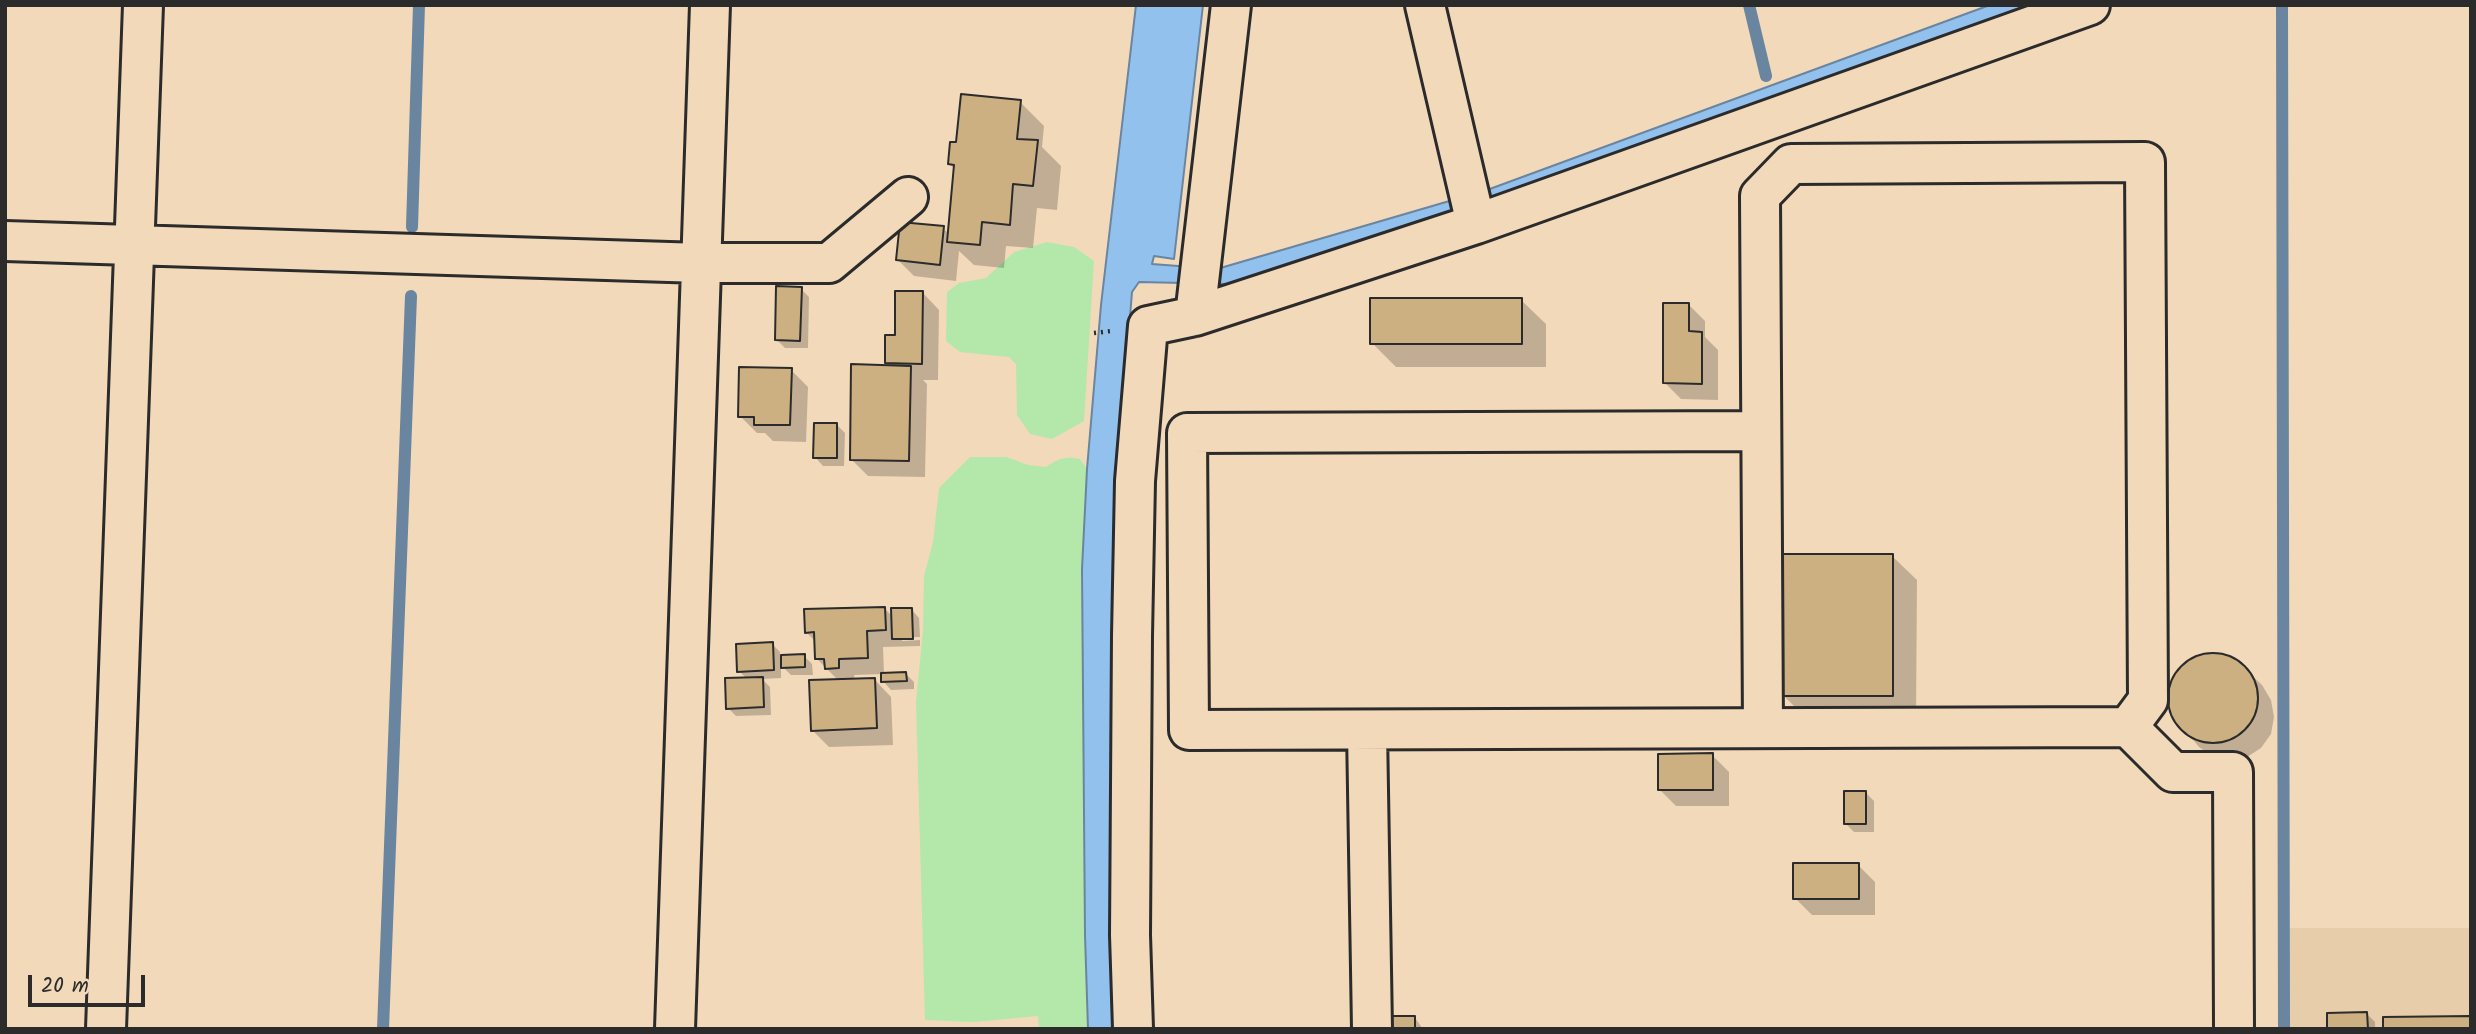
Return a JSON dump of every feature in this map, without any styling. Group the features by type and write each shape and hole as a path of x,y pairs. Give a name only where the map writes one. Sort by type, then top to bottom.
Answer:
{"street":[{"path":"106,1029 143,5"},
{"path":"675,1029 710,5"},
{"path":"1198,294 1231,5"},
{"path":"1425,5 1476,224"},
{"path":"1133,1029 1130,935 1135,481 1148,326 1198,294 1476,224 2081,7"},
{"path":"1763,728 1760,196 1791,164 2145,163 2148,700 2128,727"},
{"path":"5,241 701,263 829,263 908,197"},
{"path":"1761,431 1187,433 1189,730 2128,727 2174,772 2233,772 2234,1029"},
{"path":"1367,730 1372,1029"}],"shaded area":[{"path":"2289,928 2471,928 2471,1029 2289,1029"}],"green space":[{"path":"1047,242 1074,247 1094,261 1084,421 1052,439 1030,434 1017,415 1016,364 1009,357 960,352 946,341 947,292 959,283 986,278 1014,252"},
{"path":"970,457 1006,457 1028,465 1046,467 1062,458 1075,458 1080,459 1087,469 1082,569 1087,1029 1039,1029 1038,1016 974,1022 925,1020 916,702 923,630 924,576 933,542 939,488"}],"water":[{"path":"1136,5 1203,5 1174,259 1154,256 1152,264 1217,269 1487,190 1990,5 2039,5 1491,206 1228,284 1139,282 1132,292 1117,476 1112,634 1112,933 1116,1029 1088,1029 1082,569 1087,469 1101,305"}],"building":[{"path":"961,94 1021,100 1017,139 1038,140 1033,186 1013,184 1010,225 982,222 980,245 947,242 954,165 948,164 950,142 956,142"},
{"path":"900,222 944,226 940,265 896,260"},
{"path":"776,286 802,287 800,341 775,340"},
{"path":"895,291 923,291 922,364 885,363 885,335 895,335"},
{"path":"1370,298 1522,298 1522,344 1370,344"},
{"path":"1663,303 1689,303 1689,331 1702,332 1702,384 1663,383"},
{"path":"851,364 911,366 909,461 850,460"},
{"path":"739,367 792,368 790,425 754,425 754,417 738,417"},
{"path":"814,423 837,423 837,458 813,458"},
{"path":"1783,554 1893,554 1893,696 1782,696"},
{"path":"885,607 886,630 867,631 868,658 839,659 839,668 825,669 824,659 815,659 814,632 805,633 804,609"},
{"path":"891,608 912,608 913,639 892,639"},
{"path":"773,642 774,670 737,672 736,644"},
{"path":"2213,653 2230,656 2245,666 2255,681 2258,698 2255,715 2245,730 2230,740 2213,743 2196,740 2181,730 2171,715 2168,698 2171,681 2181,666 2196,656"},
{"path":"805,654 805,667 781,668 781,655"},
{"path":"906,672 907,681 881,682 881,673"},
{"path":"763,677 764,707 726,709 725,678"},
{"path":"875,678 877,728 811,731 809,680"},
{"path":"1713,753 1713,790 1658,790 1658,754"},
{"path":"1844,791 1866,791 1866,824 1844,824"},
{"path":"1793,863 1859,863 1859,899 1793,899"},
{"path":"2367,1012 2368,1029 2327,1029 2327,1013"},
{"path":"1392,1016 1415,1016 1415,1029 1392,1029"},
{"path":"2471,1016 2471,1029 2383,1029 2383,1017"}],"waterway":[{"path":"412,227 419,5"},
{"path":"1749,5 1766,76"},
{"path":"2282,5 2284,1029"},
{"path":"383,1029 411,296"}]}
